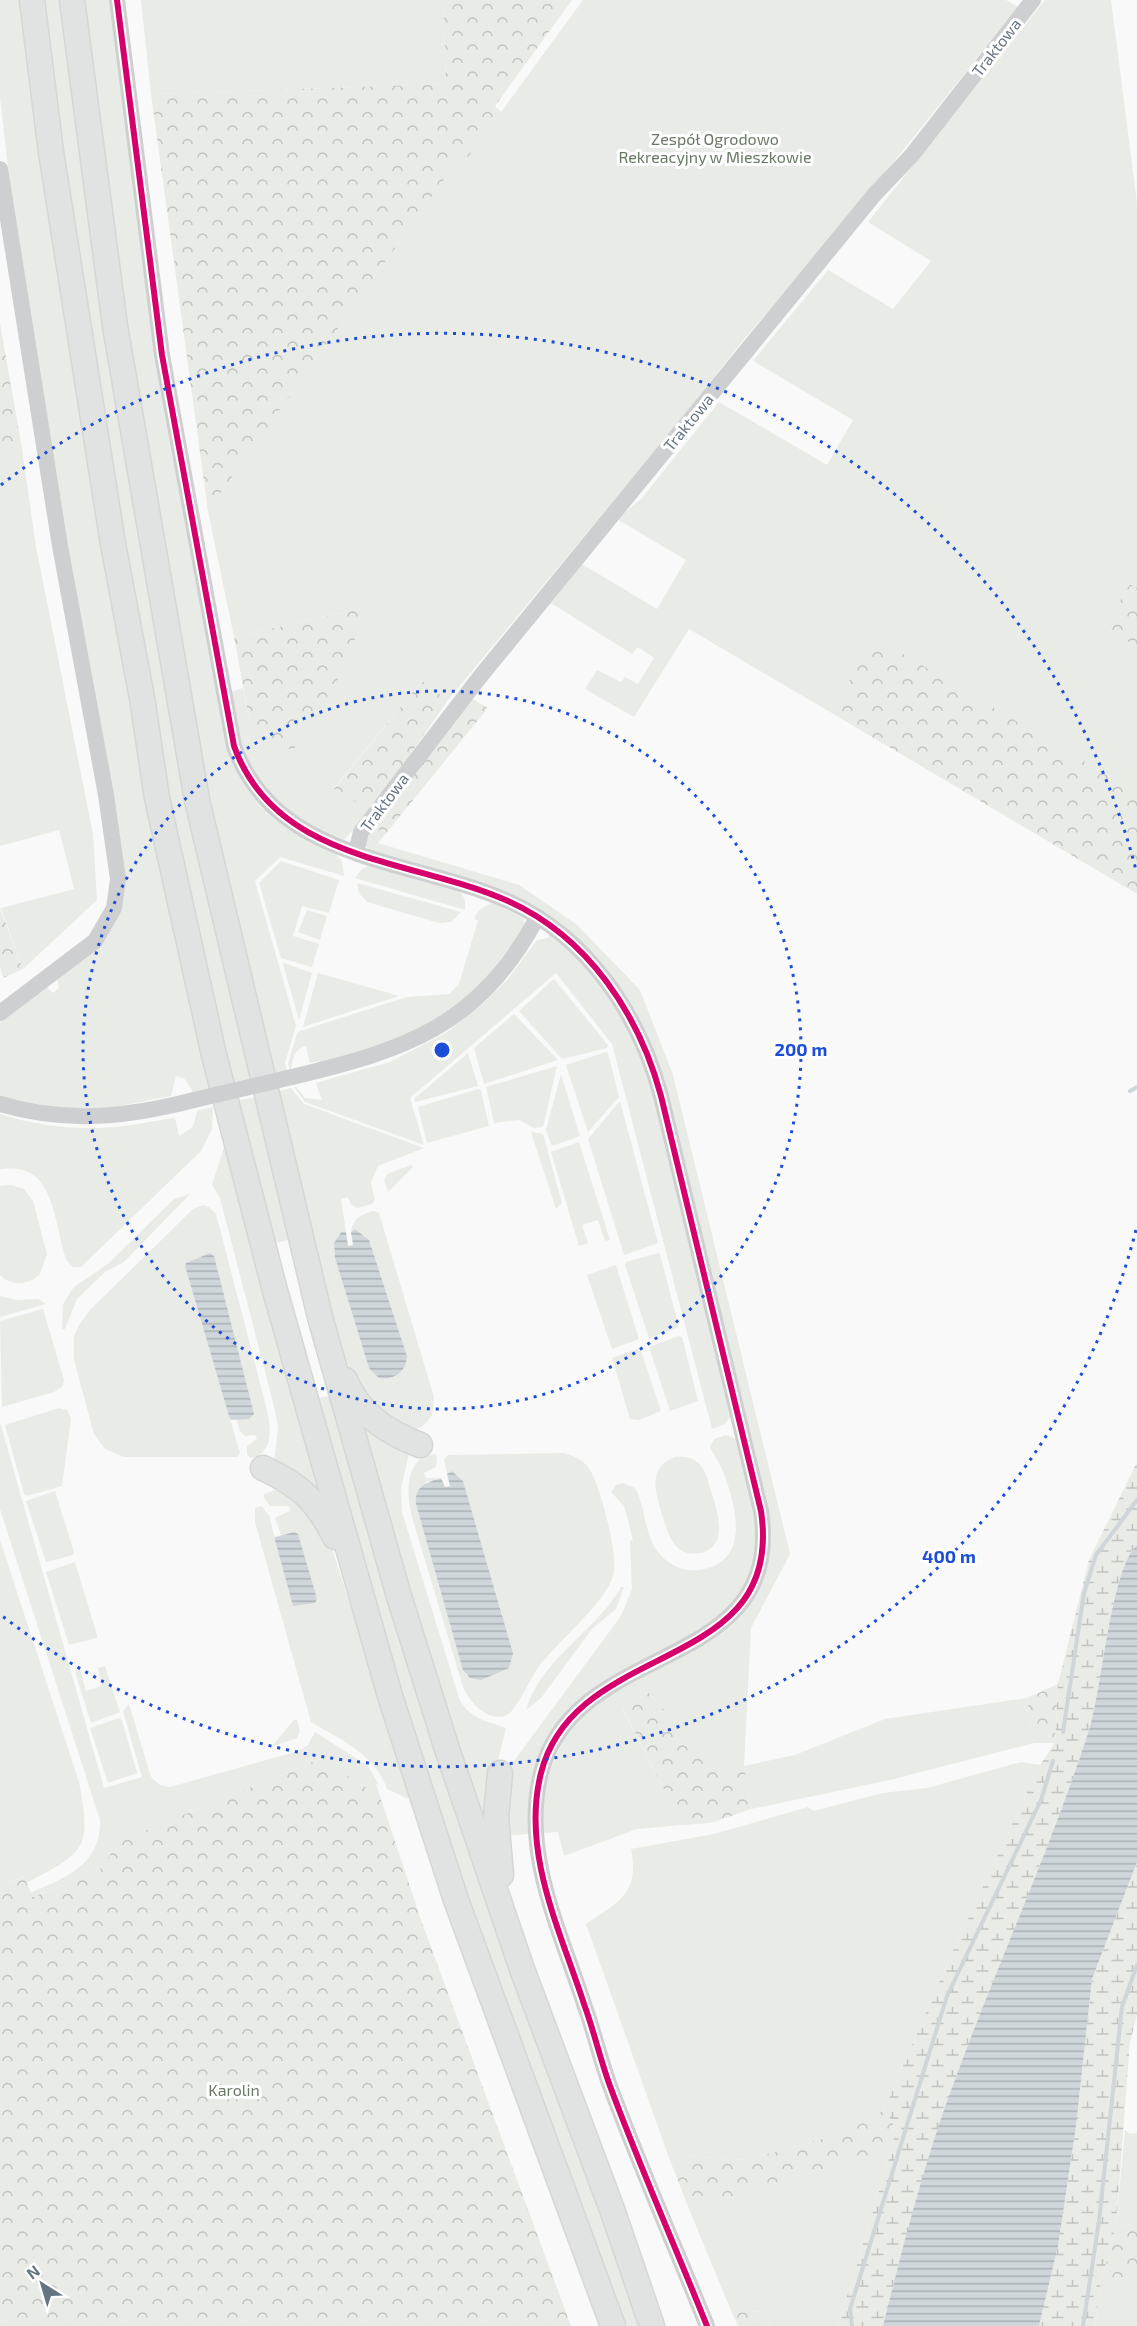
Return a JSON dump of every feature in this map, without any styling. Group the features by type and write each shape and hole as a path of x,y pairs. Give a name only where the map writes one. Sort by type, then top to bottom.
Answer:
{"highway":[{"path":"32,0 51,152 112,544 142,698 157,798 214,1055 274,1287 390,1696 456,1900 613,2326"},
{"path":"72,0 116,326 197,800 320,1317 398,1593 522,1969 613,2212 652,2326"},
{"path":"214,1055 219,1137"},
{"path":"320,1317 348,1386 358,1402 385,1428 420,1445"},
{"path":"263,1468 305,1492 321,1511 362,1600"},
{"path":"500,1773 496,1801 498,1852 522,1969"}],"street":[{"path":"117,0 162,355 234,746 251,780 275,809 305,832 356,852 467,885 510,902 537,918 580,952 606,980 637,1030 649,1056 764,1530 760,1570 747,1598 738,1610 702,1637 618,1680 579,1710 559,1735 543,1765 535,1808 539,1863 610,2084 707,2326"},
{"name":"Traktowa","path":"356,852 361,832 479,678 874,195 912,155 1033,0"},
{"path":"0,169 21,313 106,795 118,879 114,908 95,941 0,1013"},
{"path":"0,1104 35,1113 88,1118 131,1115 382,1054 443,1024 492,982 516,953 537,918"}],"green space":[{"path":"0,0 25,0 211,1091 193,1092 185,1079 176,1076 171,1096 84,1113 0,1097 0,1023 9,1013 47,987 53,993 59,988 57,977 117,917 12,205 0,97"},
{"path":"43,0 63,0 227,978 251,1081 232,1085 156,733 83,310"},
{"path":"82,0 113,0 218,699 274,817 298,835 334,852 342,861 344,876 280,857 255,881 296,1026 285,1063 287,1072 271,1076 220,862 152,504"},
{"path":"141,0 443,0 446,84 151,94"},
{"path":"443,0 572,0 495,106 501,112 463,164 457,161 208,511 151,94 446,84"},
{"name":"Zespół Ogrodowo Rekreacyjny w Mieszkowie","path":"583,0 1006,0 1018,7 859,205 745,338 677,424 448,700 422,681 334,788 371,811 344,840 301,823 265,789 243,751 230,692 243,688 250,724 367,607 234,637 208,511 457,161 463,164"},
{"path":"1045,0 1111,0 1137,203 1137,588 1130,584 1104,627 1137,647 1137,793 876,639 830,712 689,629 634,717 585,689 597,670 621,682 625,677 638,684 654,658 638,647 632,654 551,603 582,564 657,609 686,560 617,519 641,499 719,402 827,465 853,420 753,361 828,270 893,309 931,261 868,222"},
{"path":"0,323 22,449 0,440"},
{"path":"0,440 22,449 36,547 93,834 97,900 23,969 1,908 74,889 59,830 0,846"},
{"path":"1130,584 1137,588 1137,647 1104,627"},
{"path":"368,607 340,676 293,751 250,724 234,637"},
{"path":"876,638 1137,793 1137,894 830,712"},
{"path":"422,681 448,700 371,811 334,789"},
{"path":"473,699 488,708 378,843 379,818"},
{"path":"379,818 378,843 519,885 576,924 640,990 673,1075 790,1554 751,1628 744,1766 795,1755 885,1719 1027,1698 1034,1743 890,1780 751,1809 744,1767 714,1765 648,1692 622,1708 682,1825 637,1829 564,1856 558,1832 540,1833 546,1779 566,1735 596,1703 714,1638 741,1614 751,1600 765,1570 769,1536 768,1517 657,1063 560,927 370,850 365,846 365,834"},
{"path":"281,861 339,880 329,913 302,906 293,936 319,944 312,967 281,958 259,883"},
{"path":"371,865 460,891 465,900 465,910 355,878 362,869"},
{"path":"357,883 461,912 451,922 439,923 367,902 359,893"},
{"path":"495,903 524,919 525,927 478,989 417,1033 321,1065 320,1061 310,1063 306,1046 301,1048 295,1053 290,1071 288,1064 297,1033 300,1031 407,997 449,994 459,984 478,920 474,919 482,908"},
{"path":"0,908 23,969 3,978 0,966"},
{"path":"307,910 327,916 320,940 298,932"},
{"path":"549,934 575,955 616,1004 651,1078 730,1417 725,1424 712,1429 612,1044 556,973 410,1098 424,1145 305,1102 294,1087 305,1098 322,1100 316,1083 390,1062 446,1033 486,1001 508,979 537,940 548,938"},
{"path":"283,964 312,973 299,1020"},
{"path":"318,973 399,996 303,1027"},
{"path":"554,979 608,1045 607,1048 562,1059 519,1011"},
{"path":"514,1014 558,1060 484,1084 474,1048"},
{"path":"606,1052 619,1097 588,1132 566,1065"},
{"path":"468,1053 478,1086 415,1102 415,1098"},
{"path":"557,1066 543,1127 534,1128 519,1120 494,1123 486,1087"},
{"path":"561,1074 580,1136 552,1146 546,1130"},
{"path":"291,1088 304,1104 424,1148 378,1166 371,1182 375,1200 372,1204 357,1208 351,1204 348,1197 341,1199 346,1232 341,1232 334,1243 335,1258 369,1368 407,1356 369,1240 355,1229 351,1232 359,1217 374,1211 379,1213 434,1397 432,1415 420,1428 407,1430 393,1424 380,1413 357,1382 343,1354 275,1092"},
{"path":"481,1090 489,1126 427,1143 418,1107"},
{"path":"255,1097 291,1239 271,1244 236,1101"},
{"path":"620,1101 658,1243 624,1255 588,1139"},
{"path":"213,1107 212,1129 201,1151 81,1267 73,1267 67,1261 50,1198 43,1185 33,1175 19,1169 0,1169 0,1114 46,1125 77,1128 124,1126 175,1118 179,1136 193,1127 197,1111"},
{"path":"531,1132 543,1134 562,1203 556,1209"},
{"path":"579,1142 610,1240 605,1241 598,1220 582,1225 588,1243 579,1246 551,1152"},
{"path":"225,1144 324,1502 274,1464 278,1428 275,1410 220,1198 212,1185"},
{"path":"411,1165 413,1167 388,1192 384,1180 387,1174"},
{"path":"11,1185 24,1189 33,1201 47,1254 40,1274 36,1278 20,1283 5,1279 0,1275 0,1186"},
{"path":"190,1194 124,1262 105,1272 77,1299 65,1329 62,1329 63,1304 74,1287 108,1264 174,1199"},
{"path":"203,1205 216,1214 267,1410 269,1440 258,1456 250,1458 247,1454 247,1446 257,1439 255,1435 245,1436 240,1431 236,1419 249,1419 185,1266 240,1453 237,1457 124,1457 105,1449 94,1434 74,1360 74,1336 90,1310 193,1209"},
{"path":"658,1253 679,1327 649,1338 625,1265 626,1262"},
{"path":"616,1265 639,1339 612,1349 587,1275"},
{"path":"0,1296 17,1300 38,1299 46,1304 0,1317"},
{"path":"43,1309 64,1380 63,1386 54,1392 2,1407 0,1321"},
{"path":"679,1336 682,1337 698,1401 670,1411 649,1347"},
{"path":"640,1348 661,1411 639,1420 630,1419 612,1358"},
{"path":"332,1395 644,2326 623,2326 488,1960 416,1745 313,1400"},
{"path":"59,1408 67,1410 71,1418 62,1486 27,1496 24,1494 5,1425"},
{"path":"357,1412 409,1453 401,1488 402,1512 460,1701 475,1716 506,1728 492,1785 490,1839 439,1691"},
{"path":"0,1422 104,1788 142,1777 123,1711 129,1704 151,1777 160,1785 170,1787 299,1751 308,1745 315,1732 368,1766 379,1785 376,1784 380,1796 320,1759 120,1841 99,1872 32,1897 30,1893 68,1875 88,1859 99,1835 100,1820 0,1509"},
{"path":"726,1435 736,1439 750,1491 758,1543 747,1586 721,1618 569,1713 528,1834 501,1836 508,1769 621,1616 632,1589 630,1541 633,1540 624,1506 611,1492 616,1485 623,1483 635,1488 653,1545 671,1564 682,1569 693,1570 716,1565 728,1556 734,1543 736,1528 731,1496 720,1464 710,1447 714,1439"},
{"path":"564,1453 585,1464 594,1479 604,1506 611,1539 613,1576 601,1598 546,1657 514,1709 505,1716 491,1716 474,1704 463,1687 412,1517 408,1494 412,1470 421,1458 435,1454 436,1467 424,1473 426,1478 441,1478 426,1482 416,1504 466,1675 513,1653 463,1481 452,1471 447,1474 444,1459 448,1455"},
{"path":"675,1457 691,1459 702,1468 708,1479 717,1511 718,1537 715,1544 700,1553 683,1552 677,1547 669,1534 659,1503 656,1487 657,1473 666,1461"},
{"path":"1137,1462 1137,1545 1128,1558 1120,1578 1090,1727 1043,1859 946,2105 899,2262 883,2326 838,2326 894,2142 893,2123 884,2110 950,1957 1040,1765 1055,1743 1058,1684 1089,1560"},
{"path":"281,1488 293,1491 331,1545 413,1801 387,1789 382,1777 366,1757 311,1722 255,1522 255,1508 262,1506 269,1516 293,1606 294,1532 281,1535 275,1518 290,1511 289,1506 270,1506 264,1498 264,1494"},
{"path":"55,1491 74,1552 73,1555 46,1562 26,1501"},
{"path":"0,1540 79,1782 83,1805 84,1836 72,1855 61,1864 26,1883 23,1877 0,1886"},
{"path":"75,1562 97,1638 69,1645 46,1572"},
{"path":"621,1587 624,1587 616,1609 592,1629 541,1698 526,1710 533,1692 544,1675 598,1618"},
{"path":"105,1666 120,1712 91,1723 75,1672 80,1669 86,1691 102,1686 98,1668"},
{"path":"1058,1684 1055,1743 1034,1743 1027,1698"},
{"path":"648,1692 714,1765 744,1766 751,1809 711,1823 682,1825 622,1707"},
{"path":"119,1718 122,1720 137,1773 108,1783 90,1728"},
{"path":"294,1720 297,1720 300,1731 297,1738 271,1747"},
{"name":"Karolin","path":"320,1759 380,1796 421,1920 571,2326 0,2326 0,1886 24,1877 33,1897 98,1872 120,1841"},
{"path":"1021,1762 1040,1765 950,1957 884,2110 847,2132 746,2160 668,2155 586,1924 624,1895 632,1876 631,1849 714,1834 808,1807 814,1811 882,1793 927,1788"},
{"path":"1137,1862 1137,2015 1130,2042 1116,2225 1100,2286 1095,2326 1039,2326 1058,2246 1076,2126 1092,1979"},
{"path":"884,2110 893,2123 894,2142 873,2155 780,2181 744,2195 689,2209 668,2155 746,2160 847,2132"},
{"path":"1125,2130 1130,2134 1137,2133 1137,2226 1116,2225"},
{"path":"894,2142 838,2326 771,2326 763,2311 732,2313 689,2209 744,2195 780,2181 873,2155"},
{"path":"1116,2225 1137,2226 1137,2281 1100,2286"},
{"path":"1137,2281 1137,2326 1095,2326 1100,2286"},
{"path":"763,2311 771,2326 738,2326 732,2313"}],"shaded area":[{"path":"355,1229 369,1240 407,1356 402,1371 390,1378 379,1378 369,1368 335,1258 334,1243 341,1232 346,1232 348,1246 353,1245 351,1232"},
{"path":"210,1253 214,1256 254,1414 249,1419 231,1420 229,1416 185,1266 186,1263"},
{"path":"452,1471 463,1481 513,1653 509,1668 481,1680 470,1678 463,1670 416,1504 417,1493 422,1486 441,1478 445,1487 450,1486 447,1474"},
{"path":"294,1532 298,1534 317,1599 315,1603 293,1606 275,1537"},
{"path":"1137,1545 1137,1862 1092,1979 1076,2126 1058,2246 1039,2326 883,2326 935,2136 974,2031 1043,1859 1090,1727 1120,1578 1128,1558"}],"waterway":[{"path":"1130,1091 1137,1087"},
{"path":"1063,1732 1084,1593 1096,1555 1137,1500"},
{"path":"852,2326 850,2309 947,1996 1041,1800 1053,1761"},
{"path":"1083,2326 1099,2221 1122,2007 1137,1965"}],"cycle path":[{"path":"117,0 162,355 234,746 254,784 281,814 314,835 350,851 470,887 508,901 537,916 563,935 586,957 624,1008 639,1036 661,1096 761,1511 760,1564 742,1602 711,1631 593,1698 561,1729 541,1773 536,1803 536,1832 539,1861 546,1890 588,2014 606,2076 707,2326"}]}
